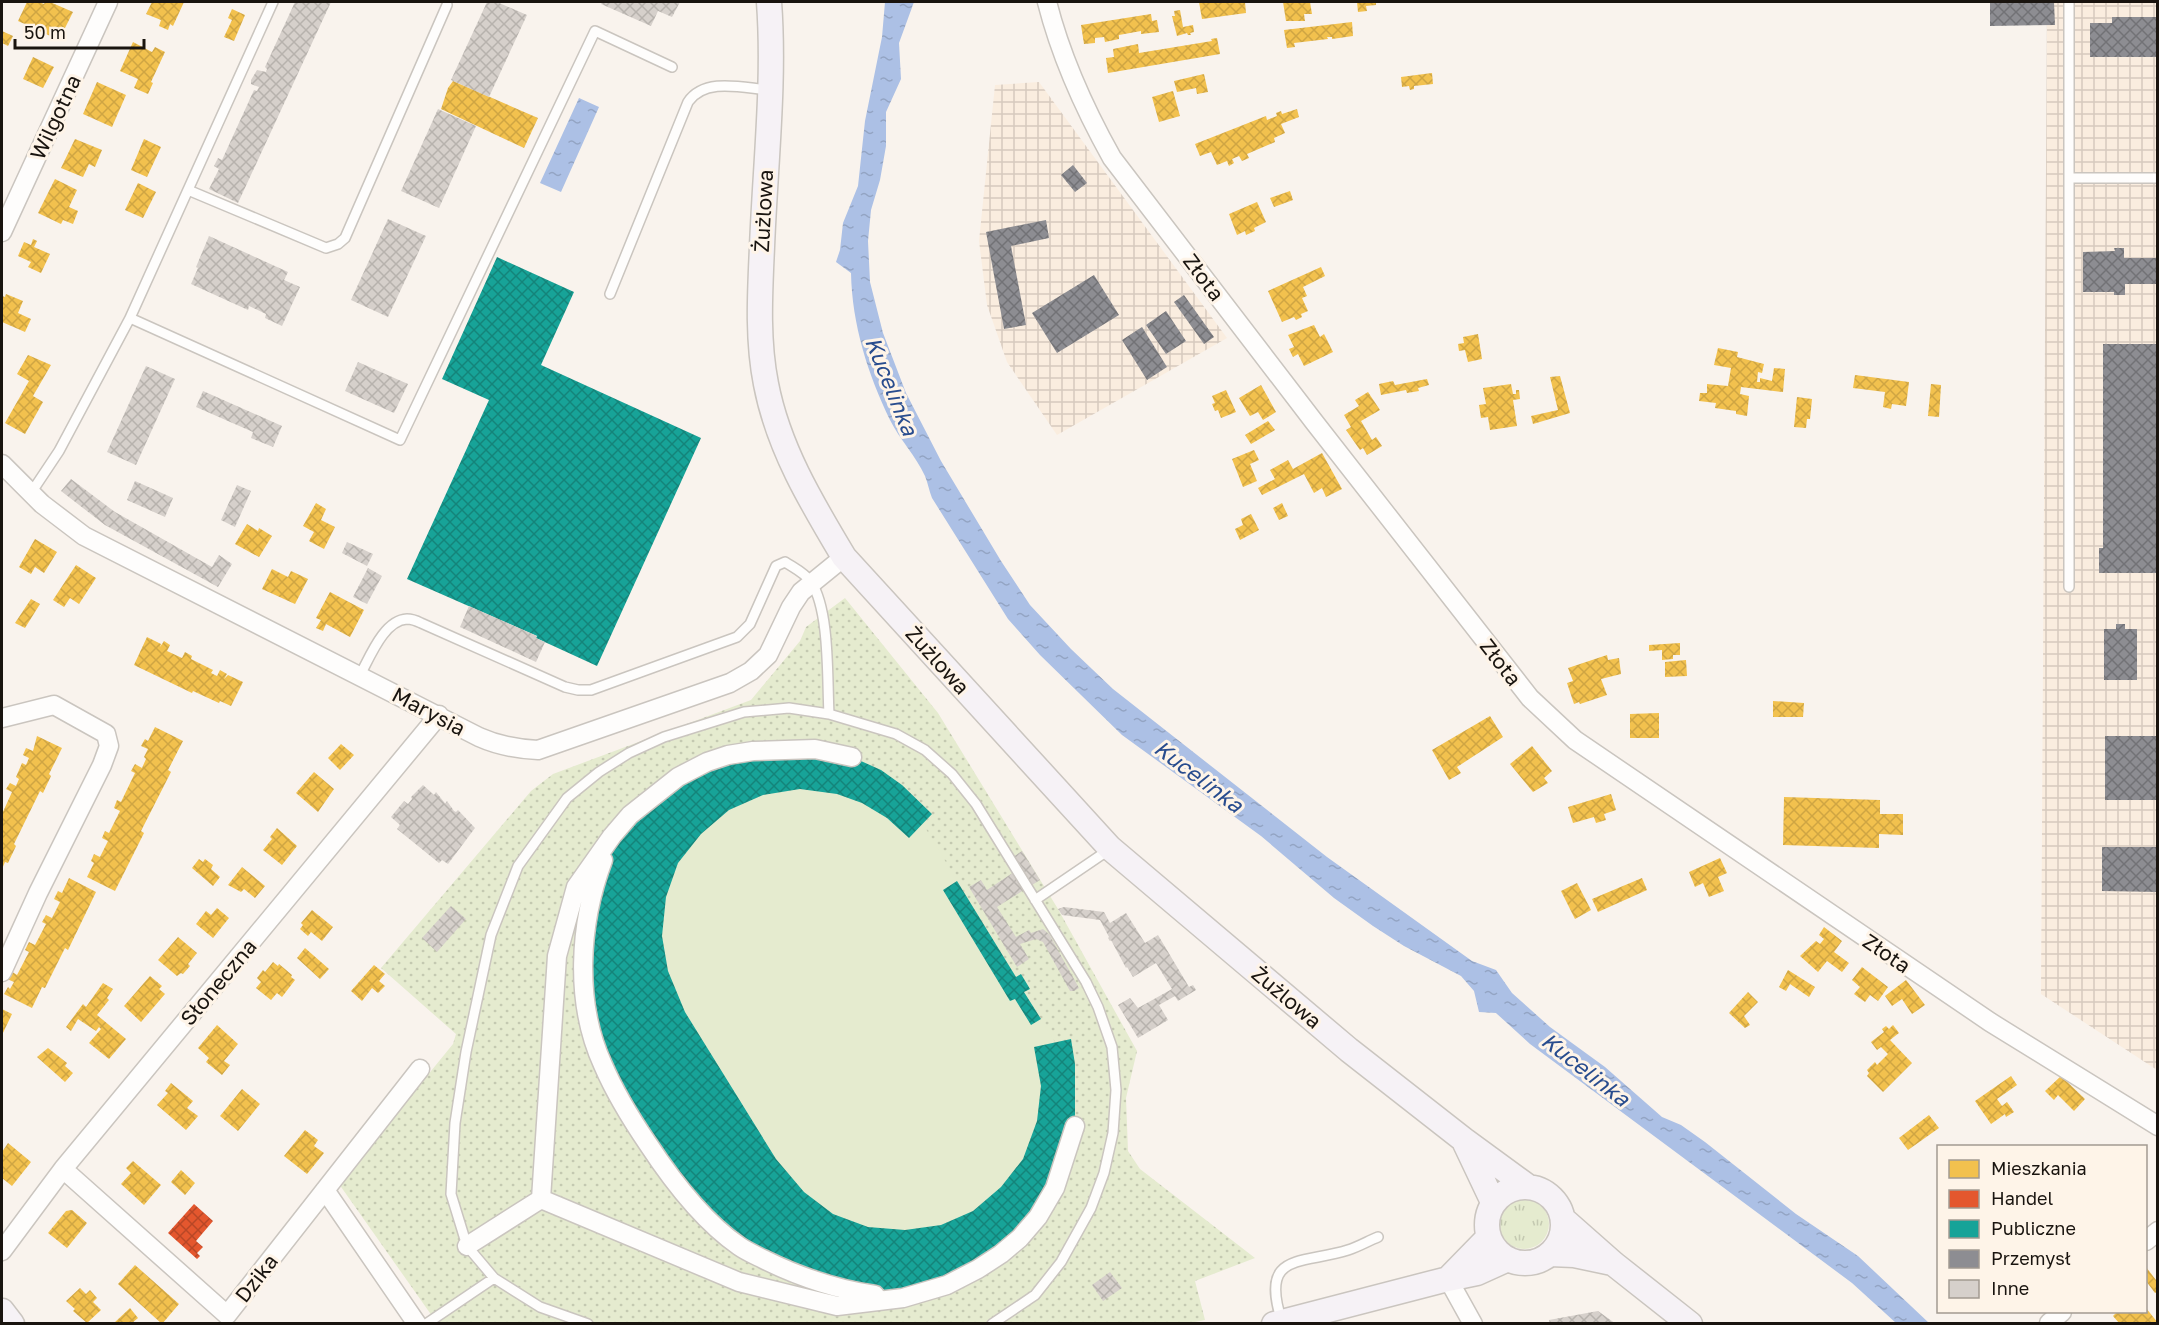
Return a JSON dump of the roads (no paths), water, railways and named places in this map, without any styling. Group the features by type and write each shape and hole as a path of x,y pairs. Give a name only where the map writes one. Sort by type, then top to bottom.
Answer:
{"street":[{"name":"Wilgotna","path":"2,232 108,2"},
{"name":"Żużlowa","path":"769,2 771,27 769,90 759,314 765,383 780,435 793,467 844,557 1110,849 1349,1050 1527,1186"},
{"name":"Złota","path":"1047,2 1062,54 1089,117 1112,158 1530,698 1575,740 1810,901 1990,1022 2157,1126"},
{"name":"Marysia","path":"2,464 42,504 84,536 501,746 538,750 730,683 751,671 768,655 791,607 801,592 844,557"},
{"path":"2,718 54,705 106,734 109,747 2,972"},
{"name":"Słoneczna","path":"2,1251 63,1169 439,715"},
{"path":"541,1199 557,956 576,887 612,836 630,815 678,777 707,762 728,755 753,751 806,748 852,757"},
{"path":"612,836 590,897 583,982 594,1044 602,1065 630,1116 682,1192 739,1246 808,1280 847,1291 903,1298"},
{"name":"Dzika","path":"63,1169 227,1315 420,1069"},
{"path":"541,1199 746,1284 837,1306 903,1298 947,1285 978,1269 1020,1238 1038,1217 1055,1188 1075,1126"},
{"name":"Żużlowa","path":"1464,1140 1493,1202"},
{"path":"1527,1186 1551,1197 1559,1207 1563,1219 1563,1232 1558,1244 1550,1254 1539,1261 1527,1264 1515,1263 1494,1249 1488,1238 1486,1226 1493,1202 1503,1193 1527,1186"},
{"path":"325,1190 417,1323"},
{"path":"467,1246 541,1199"},
{"path":"1563,1219 1614,1264 1690,1323"},
{"path":"1448,1279 1488,1238"},
{"path":"1550,1254 1574,1255 1614,1264"},
{"path":"1278,1323 1477,1273 1508,1259"},
{"path":"1448,1279 1473,1323"},
{"path":"2,1311 12,1323"}],"lane":[{"path":"31,493 59,451 130,318 273,2"},
{"path":"2069,2 2069,587"},
{"path":"188,190 326,248 338,244 345,238 447,5"},
{"path":"130,318 399,440 595,31 672,67"},
{"path":"610,294 694,92 714,86 769,90"},
{"path":"2069,178 2157,178"},
{"path":"360,675 387,627 395,622 408,619 432,627 565,687 591,690 736,637 750,624 776,566 786,562 805,575 812,583 824,620 829,714"},
{"path":"588,1323 540,1307 494,1278 467,1246 451,1194 455,1123 466,1052 491,935 518,866 567,798 599,772 637,749 664,737 744,712 789,708 829,714 897,734 925,750 952,774 976,804 1086,982 1098,1007 1112,1047 1116,1090 1113,1133 1104,1173 1091,1208 1061,1262 1035,1294 992,1323"},
{"path":"1035,900 1110,849"},
{"path":"1278,1323 1275,1293 1281,1270 1292,1262 1348,1250 1378,1237"},
{"path":"426,1323 494,1278"}],"water":[{"name":"Kucelinka","path":"885,2 914,2 899,43 901,79 886,112 886,146 880,180 871,210 868,241 870,282 883,333 906,393 941,461 1030,605 1113,689 1327,857 1472,961 1496,970 1512,993 1550,1027 1605,1067 1662,1117 1681,1125 1705,1142 1796,1214 1858,1256 1929,1323 1896,1323 1852,1283 1530,1044 1496,1013 1479,1012 1474,991 1461,976 1404,946 1373,926 1334,898 1261,836 1122,735 1040,655 1008,619 932,498 921,469 890,420 863,349 854,311 851,273 836,262 840,250 843,223 858,186 865,121 882,37"},
{"path":"579,98 599,107 561,192 540,183"}]}
